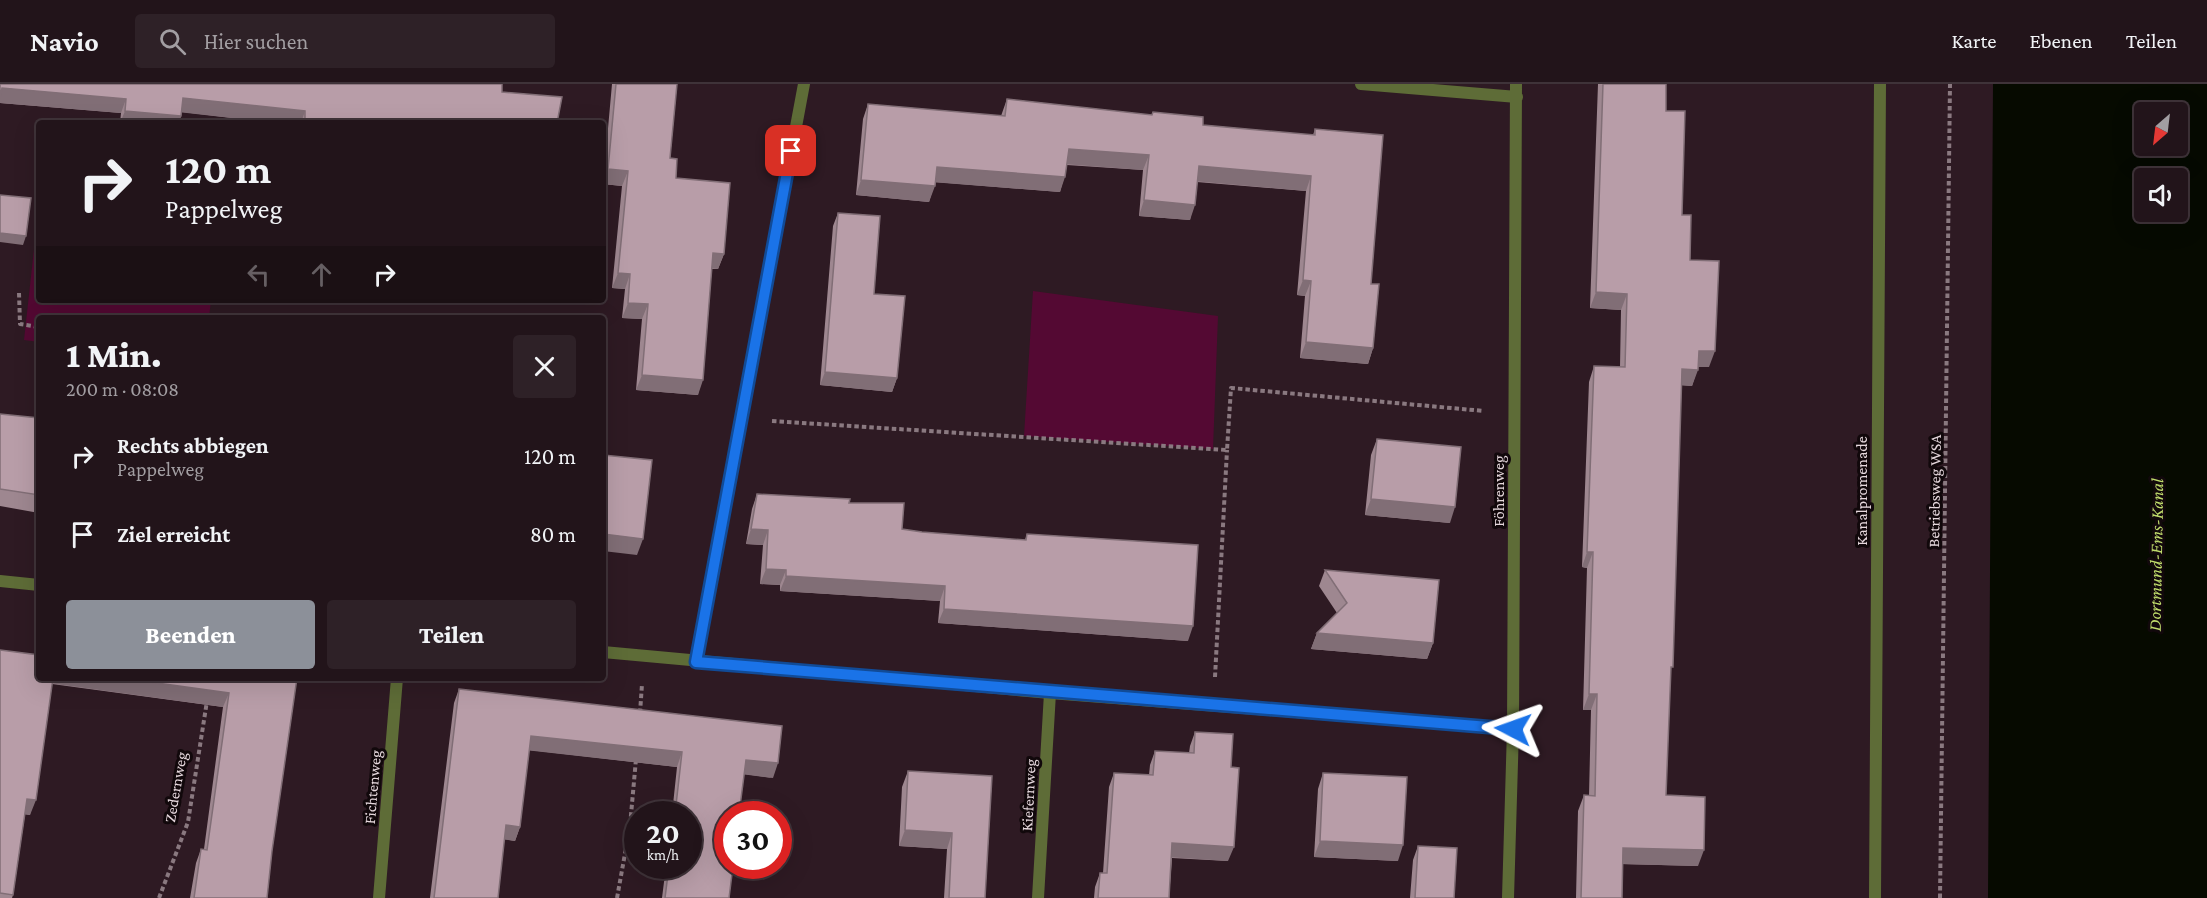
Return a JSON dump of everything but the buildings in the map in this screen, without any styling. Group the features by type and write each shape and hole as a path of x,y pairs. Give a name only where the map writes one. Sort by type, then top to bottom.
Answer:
{"street":[{"path":"696,662 804,84"},
{"path":"1361,84 1517,98"},
{"name":"Föhrenweg","path":"1508,898 1513,729 1516,84"},
{"name":"Kanalpromenade","path":"1875,898 1880,84"},
{"path":"0,581 36,585"},
{"path":"606,652 1050,693 1513,729"},
{"name":"Fichtenweg","path":"379,898 397,681"},
{"name":"Kiefernweg","path":"1038,898 1050,693"}],"path":[{"name":"Betriebsweg WSA","path":"1940,898 1950,84"},
{"path":"19,293 20,324 36,327"},
{"path":"1213,705 1231,388 1515,414"},
{"path":"741,419 1227,450"},
{"path":"639,724 645,657"},
{"name":"Zedernweg","path":"159,898 188,822 208,689"},
{"path":"617,898 630,826 637,747"}],"shaded area":[{"path":"36,231 36,303 211,303 209,315 36,315 36,342 24,340"},
{"path":"1033,291 1218,316 1213,449 1024,436"}],"water":[{"name":"Dortmund-Ems-Kanal","path":"1993,84 2207,84 2207,898 1988,898"}],"route":[{"path":"791,151 696,662 1050,693 1513,729"}]}
